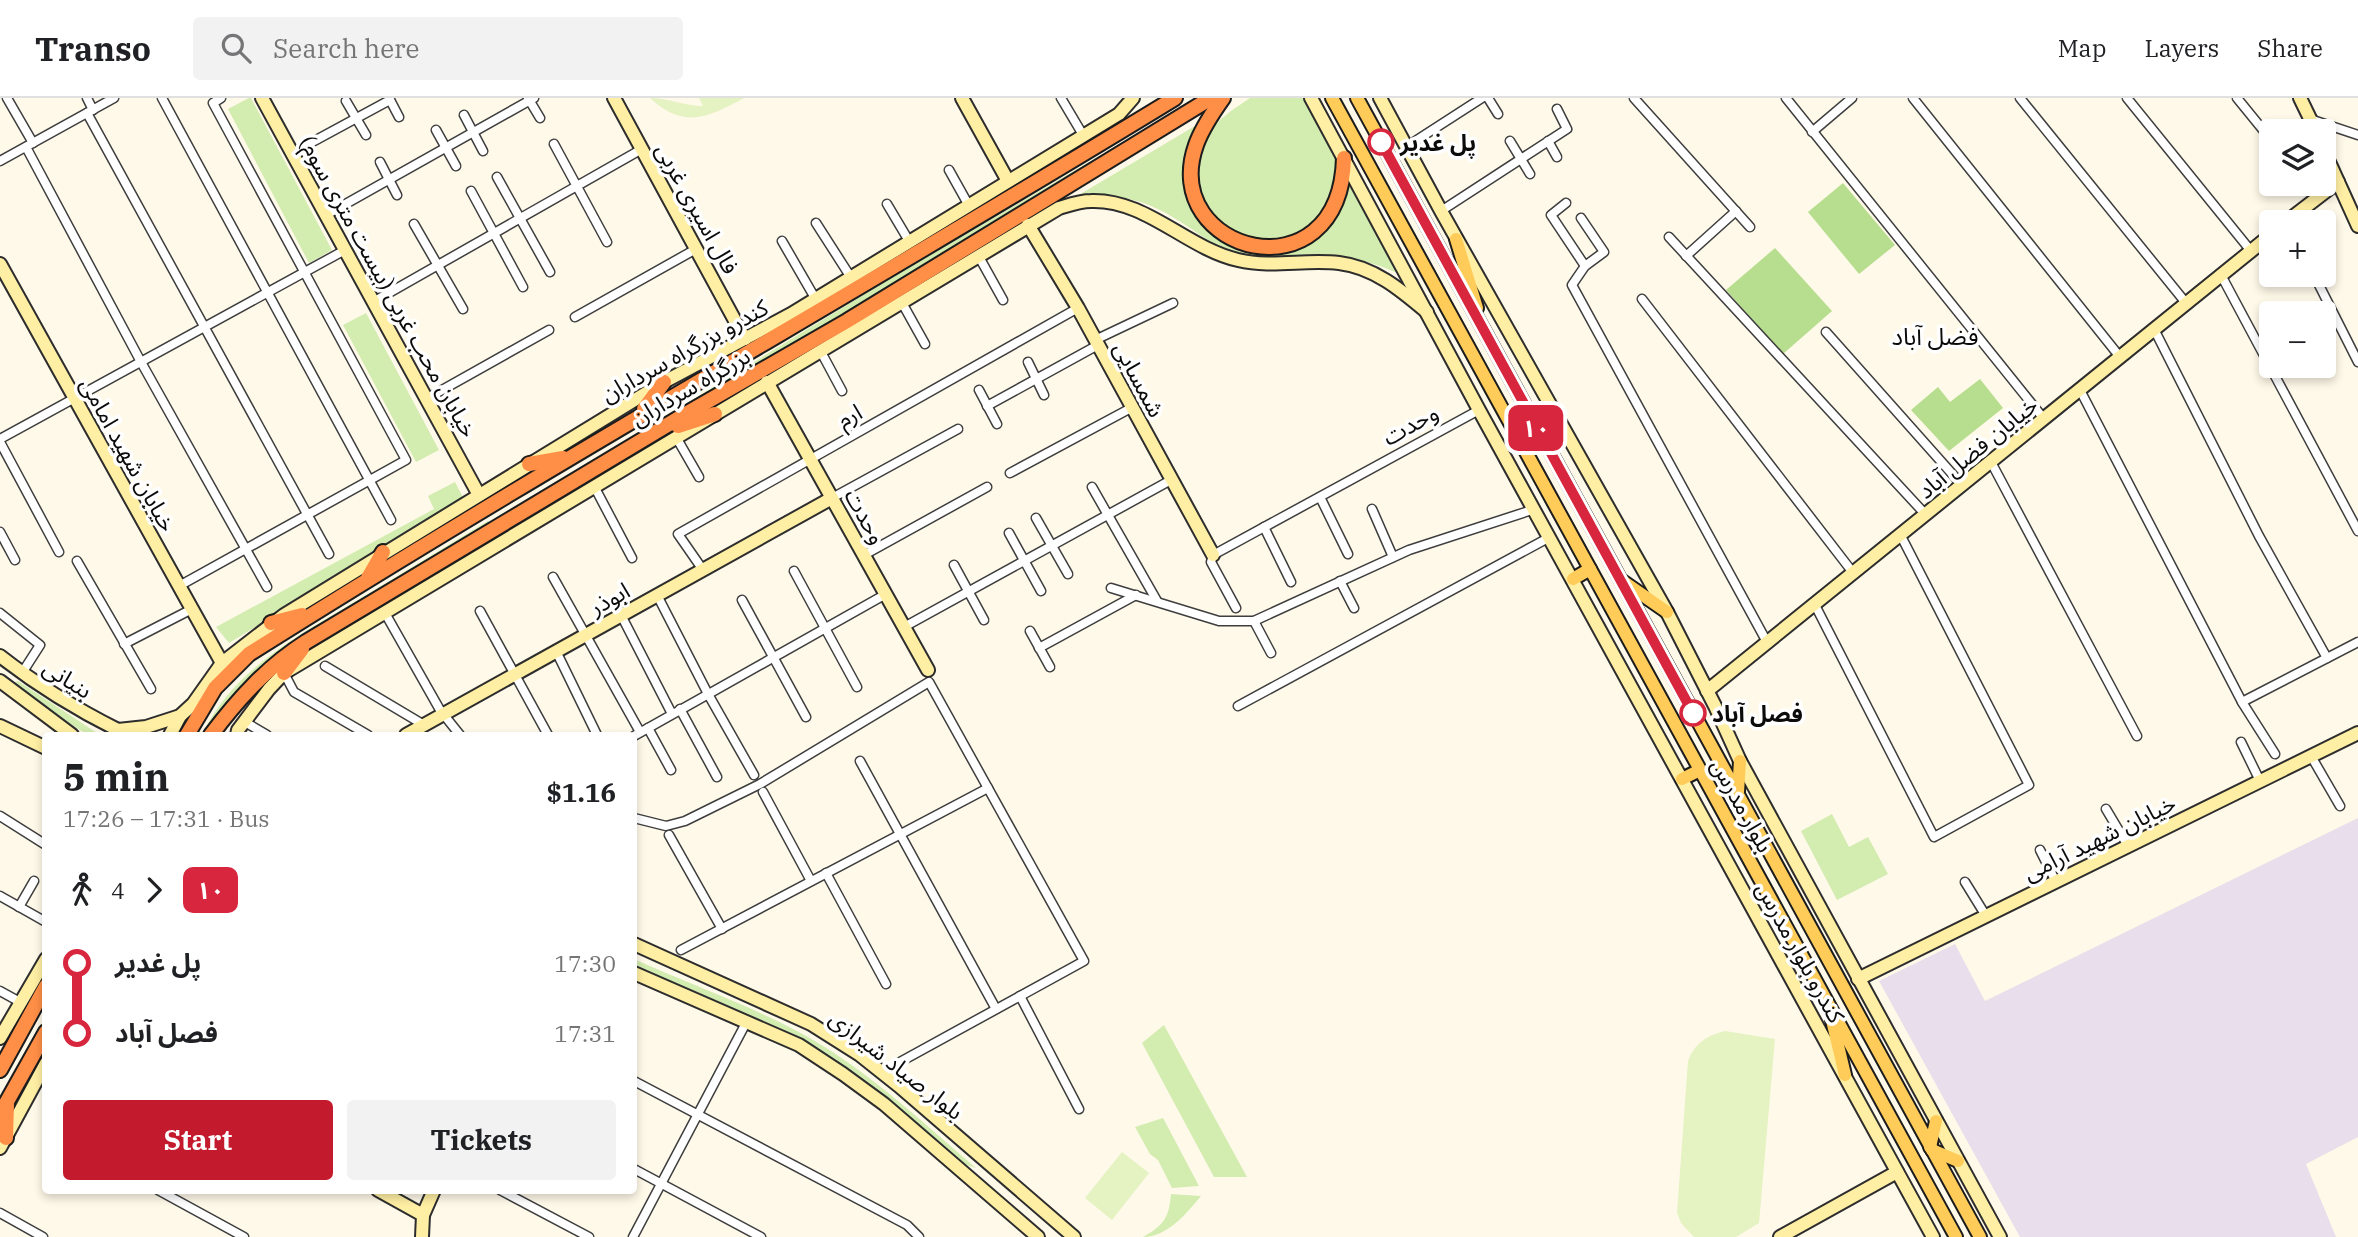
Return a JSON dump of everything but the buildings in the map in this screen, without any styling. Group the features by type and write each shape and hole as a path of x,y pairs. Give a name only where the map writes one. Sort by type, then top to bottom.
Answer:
{"highway":[{"name":"بزرگراه سرداران","path":"189,732 215,688 249,654 816,306 1174,98"},
{"name":"بزرگراه سرداران","path":"213,732 264,673 306,642 650,435 848,321 1211,98"},
{"path":"1223,98 1196,145 1193,182 1204,213 1217,229 1237,242 1259,248 1282,247 1313,232 1331,211 1341,191 1344,158"},
{"path":"791,314 816,306"},
{"path":"814,353 848,321"},
{"path":"638,416 664,382"},
{"path":"650,435 715,414"},
{"path":"529,464 571,457"},
{"path":"500,500 512,518"},
{"path":"366,582 383,552"},
{"path":"271,623 317,611"},
{"path":"284,673 306,642"},
{"path":"0,1070 42,993"},
{"path":"0,1114 42,1039"},
{"path":"3,1143 8,1100"}],"main road":[{"name":"خیابان محب غربی (بیست متری سوم)","path":"262,98 479,495"},
{"name":"فال اسیری غربی","path":"614,98 745,339"},
{"path":"962,98 1008,181"},
{"path":"816,306 850,276 1119,114 1133,98"},
{"name":"کندرو بلوار مدرس","path":"1311,98 1933,1237"},
{"name":"بلوار مدرس","path":"1332,98 1956,1237"},
{"name":"بلوار مدرس","path":"1357,98 1980,1237"},
{"path":"2300,98 2310,119"},
{"name":"کندرو بلوار مدرس","path":"1384,101 1405,147 1667,612 1740,761 2000,1237"},
{"path":"2336,178 2358,226"},
{"path":"2301,210 2338,182"},
{"path":"239,730 284,673 1059,208 1090,201 1118,204 1144,213 1214,253 1239,260 1264,264 1337,262 1352,265 1394,284 1426,312"},
{"name":"شمسایی","path":"1028,225 1078,308 1213,555"},
{"path":"1456,239 1484,331"},
{"name":"خیابان فضل آباد","path":"1707,691 2259,244"},
{"name":"خیابان شهید امامی","path":"0,264 222,663"},
{"name":"کندرو بزرگراه سرداران","path":"180,716 222,663 271,623 664,382 791,314"},
{"path":"1485,379 1504,369"},
{"name":"وحدت","path":"767,382 929,676"},
{"name":"ابوذر","path":"411,732 832,498"},
{"path":"1573,579 1590,569"},
{"path":"1619,578 1667,612"},
{"name":"بنیانی","path":"0,656 22,673 117,732"},
{"path":"5,685 13,676 22,673"},
{"name":"بنیانی","path":"5,685 68,732"},
{"path":"124,732 180,716"},
{"path":"172,732 180,716"},
{"path":"0,726 42,746"},
{"name":"خیابان شهید آرامی","path":"1858,979 2358,733"},
{"path":"1738,793 1740,761"},
{"path":"1682,779 1700,771"},
{"name":"بلوار صیاد شیرازی","path":"637,945 811,1024 879,1071 1074,1237"},
{"path":"0,1038 42,966"},
{"name":"بلوار صیاد شیرازی","path":"637,975 799,1045 884,1104 1038,1237"},
{"path":"1829,1006 1845,1075"},
{"path":"3,1143 42,1070"},
{"path":"1936,1121 1931,1149 1958,1161"},
{"path":"971,1180 986,1162"},
{"path":"1780,1237 1897,1172"},
{"path":"384,1194 423,1215"},
{"path":"422,1237 423,1215 432,1194"}],"street":[{"path":"8,98 29,145 141,362 267,587"},
{"path":"87,98 90,111 329,554"},
{"path":"0,161 114,98"},
{"path":"162,98 391,520"},
{"path":"1061,98 1083,135"},
{"path":"1405,147 1482,98"},
{"path":"1488,98 1498,114"},
{"path":"1634,98 1750,227"},
{"path":"1786,98 2044,419"},
{"path":"1812,132 1852,98"},
{"path":"1913,98 2120,357"},
{"path":"2020,98 2186,303"},
{"path":"2127,98 2250,251"},
{"path":"2237,98 2259,125"},
{"path":"292,153 389,99 399,117"},
{"path":"326,215 530,99 540,118"},
{"path":"179,586 406,460 217,100"},
{"path":"346,101 366,135"},
{"path":"1441,211 1567,129 1557,109"},
{"path":"464,115 483,151"},
{"path":"2336,128 2358,135"},
{"path":"436,130 456,166"},
{"path":"1510,141 1530,174"},
{"path":"1548,141 1558,157"},
{"path":"554,144 607,242"},
{"path":"373,302 642,149"},
{"path":"380,162 397,195"},
{"path":"949,170 968,204"},
{"path":"497,177 550,272"},
{"path":"471,191 523,287"},
{"path":"1566,203 1551,215 1585,266"},
{"path":"887,204 909,241"},
{"path":"1686,256 1736,211"},
{"path":"1581,218 1604,252 1585,266 1572,285 1768,644"},
{"path":"816,223 850,276"},
{"path":"414,224 463,309"},
{"path":"1669,237 1926,515"},
{"path":"782,241 816,306"},
{"path":"575,317 696,249"},
{"path":"59,552 0,441 345,250"},
{"path":"978,255 1003,300"},
{"path":"2221,275 2358,531"},
{"path":"2320,287 2358,362"},
{"path":"1642,299 1854,574"},
{"path":"901,301 925,344"},
{"path":"987,406 1173,303"},
{"name":"ارم","path":"703,570 678,534 1078,308"},
{"path":"426,399 549,330"},
{"path":"2154,330 2259,536 2327,658"},
{"path":"1826,332 1962,485"},
{"path":"814,353 842,391"},
{"path":"1028,362 1044,395"},
{"path":"979,390 997,424"},
{"path":"2080,390 2242,702 2275,754"},
{"path":"1010,473 1131,408"},
{"name":"وحدت","path":"1213,555 1479,410"},
{"path":"832,498 958,429"},
{"path":"676,437 699,477"},
{"path":"1991,462 2137,736"},
{"path":"904,627 1171,480"},
{"path":"594,486 632,558"},
{"path":"864,555 987,487"},
{"path":"1092,487 1157,601"},
{"path":"1320,497 1349,554"},
{"path":"1372,509 1393,557"},
{"path":"1111,588 1219,621 1254,621 1393,557 1535,509"},
{"path":"1036,518 1068,575"},
{"path":"1264,527 1291,582"},
{"path":"0,532 15,560"},
{"path":"1009,533 1041,591"},
{"path":"1815,605 1934,837 2029,785 1901,536"},
{"path":"1238,706 1550,537"},
{"path":"1213,555 1211,562 1236,608"},
{"path":"77,561 151,689"},
{"path":"954,565 984,620"},
{"path":"794,571 857,687"},
{"path":"553,577 640,732 671,771"},
{"path":"1340,581 1354,608"},
{"path":"640,732 886,594"},
{"path":"657,595 754,775"},
{"path":"1039,648 1136,595"},
{"path":"742,600 806,717"},
{"path":"124,644 192,609"},
{"path":"480,611 546,732"},
{"path":"0,613 40,645 22,673"},
{"path":"385,613 443,714 458,732"},
{"path":"621,615 676,712 717,777"},
{"path":"1254,621 1271,653"},
{"path":"1030,631 1050,667"},
{"path":"2242,702 2358,642"},
{"path":"556,651 596,732"},
{"path":"325,666 424,725"},
{"path":"284,673 294,692 363,732"},
{"path":"637,819 666,826 685,821 760,784 929,676 1084,961 900,1062"},
{"path":"2241,742 2260,781"},
{"path":"2311,756 2340,806"},
{"path":"860,761 996,1009"},
{"path":"681,950 988,788"},
{"path":"763,792 811,881"},
{"path":"2106,808 2128,846"},
{"path":"0,816 42,842"},
{"path":"669,835 722,929"},
{"path":"2040,850 2056,882"},
{"path":"826,873 886,984"},
{"path":"19,907 34,881"},
{"path":"1965,882 1986,916"},
{"path":"0,896 42,920"},
{"path":"0,992 20,1002"},
{"path":"1020,996 1079,1109"},
{"path":"634,1237 747,1021"},
{"path":"637,1083 907,1224 919,1237"},
{"path":"637,1171 761,1237"},
{"path":"165,1194 231,1234 244,1237"},
{"path":"508,1194 589,1237"},
{"path":"0,1213 43,1237"}],"shaded area":[{"path":"2358,818 2358,1137 2306,1164 2336,1237 2020,1237 1879,981 1955,944 1985,1001"}],"green space":[{"path":"249,98 332,250 309,263 228,109"},
{"path":"650,98 703,106 699,98 744,98 708,115 685,117 662,108"},
{"path":"1198,98 1137,138 525,507 524,503 878,286"},
{"path":"1250,98 1309,98 1337,156 1336,182 1326,207 1304,229 1284,238 1263,240 1242,235 1224,224 1209,208 1201,188 1199,163 1207,136 1230,111"},
{"path":"1205,120 1195,210 1258,252 1292,249 1324,231 1342,208 1350,177 1404,276 1353,260 1268,259 1240,255 1215,245 1161,210 1133,200 1105,198 1067,202"},
{"path":"1843,183 1895,245 1859,274 1808,212"},
{"path":"1775,248 1832,311 1783,354 1726,290"},
{"path":"366,313 439,450 416,462 343,325"},
{"path":"1980,379 2003,408 1949,451 1911,410 1938,387 1950,402"},
{"path":"455,482 464,499 229,643 216,627 434,509 428,496"},
{"path":"488,521 490,523 429,565 270,660 219,713 208,732 204,732 232,690 251,671 317,625"},
{"path":"18,681 96,732 83,732 13,688 13,683"},
{"path":"1832,814 1849,847 1868,837 1888,874 1837,900 1801,831"},
{"path":"637,960 766,1015 831,1051 895,1098 976,1168 960,1163 875,1090 845,1068 795,1037 637,967"},
{"path":"1164,1025 1247,1177 1214,1177 1142,1043"},
{"path":"1725,1031 1775,1039 1759,1223 1736,1237 1694,1237 1681,1223 1677,1213 1688,1061 1702,1041"},
{"path":"1163,1118 1199,1186 1172,1188 1158,1160 1150,1154 1135,1127"},
{"path":"1122,1152 1149,1173 1112,1220 1085,1198"},
{"path":"1171,1194 1201,1196 1168,1229 1143,1237 1164,1220"}],"bus line":[{"name":"۱۰","path":"1381,142 1693,713"}],"place":[{"name":"پل غدیر","path":"1381,142"},
{"name":"فصل آباد","path":"1693,713"}],"district":[{"name":"فضل آباد","path":"1935,336"}]}
